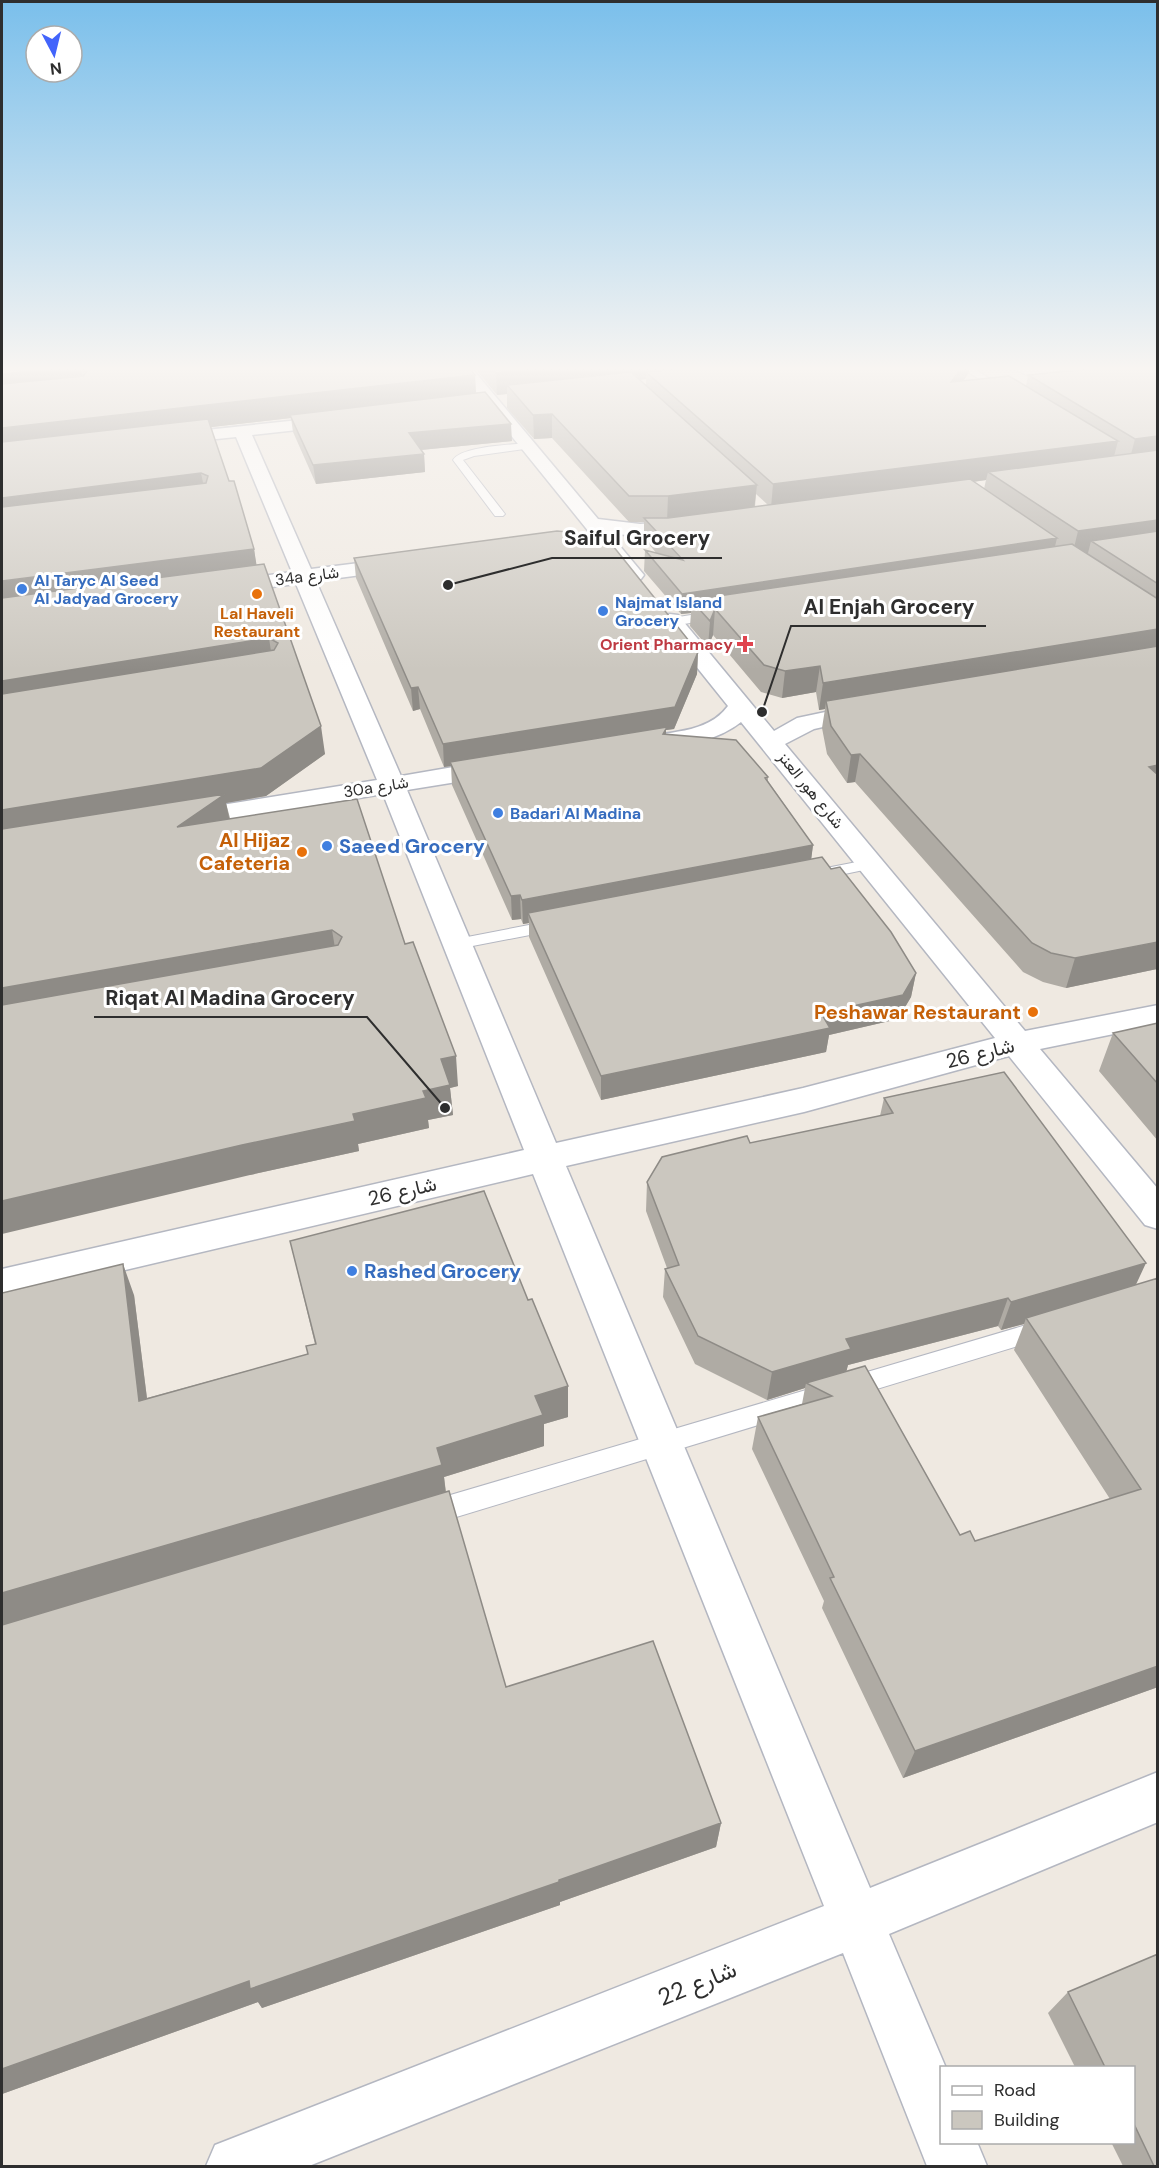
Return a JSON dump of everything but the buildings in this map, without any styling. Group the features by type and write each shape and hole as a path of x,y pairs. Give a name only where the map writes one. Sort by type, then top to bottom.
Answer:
{"street":[{"path":"257,467 392,785 940,2124"},
{"name":"شارع هور العنز","path":"543,467 589,534 612,549 1158,1215"},
{"path":"589,534 609,528 648,531 702,525"},
{"name":"34a شارع","path":"207,589 421,561"},
{"path":"620,747 709,732 735,715 741,705"},
{"path":"771,742 806,723 888,707"},
{"name":"30a شارع","path":"161,823 517,764"},
{"name":"شارع 26","path":"2,1284 804,1100 925,1084 1024,1052 1158,1015"},
{"name":"شارع 26","path":"1024,1052 1158,1024"},
{"name":"شارع 22","path":"236,2166 857,1920 1158,1797"},
{"path":"948,2144 957,2166"}],"lane":[{"path":"463,467 499,514"},
{"path":"659,607 730,613"},
{"path":"803,878 872,864"},
{"path":"457,944 572,922"},
{"path":"407,1521 1067,1322"}],"place":[{"name":"Saiful Grocery","path":"448,585"},
{"name":"Al Taryc Al Seed Al Jadyad Grocery","path":"22,589"},
{"name":"Lal Haveli Restaurant","path":"257,594"},
{"name":"Najmat Island Grocery","path":"603,611"},
{"name":"Orient Pharmacy","path":"745,644"},
{"name":"Al Enjah Grocery","path":"762,712"},
{"name":"Badari Al Madina","path":"498,813"},
{"name":"Saeed Grocery","path":"327,846"},
{"name":"Al Hijaz Cafeteria","path":"302,852"},
{"name":"Peshawar Restaurant","path":"1033,1012"},
{"name":"Riqat Al Madina Grocery","path":"445,1108"},
{"name":"Rashed Grocery","path":"352,1271"}]}
